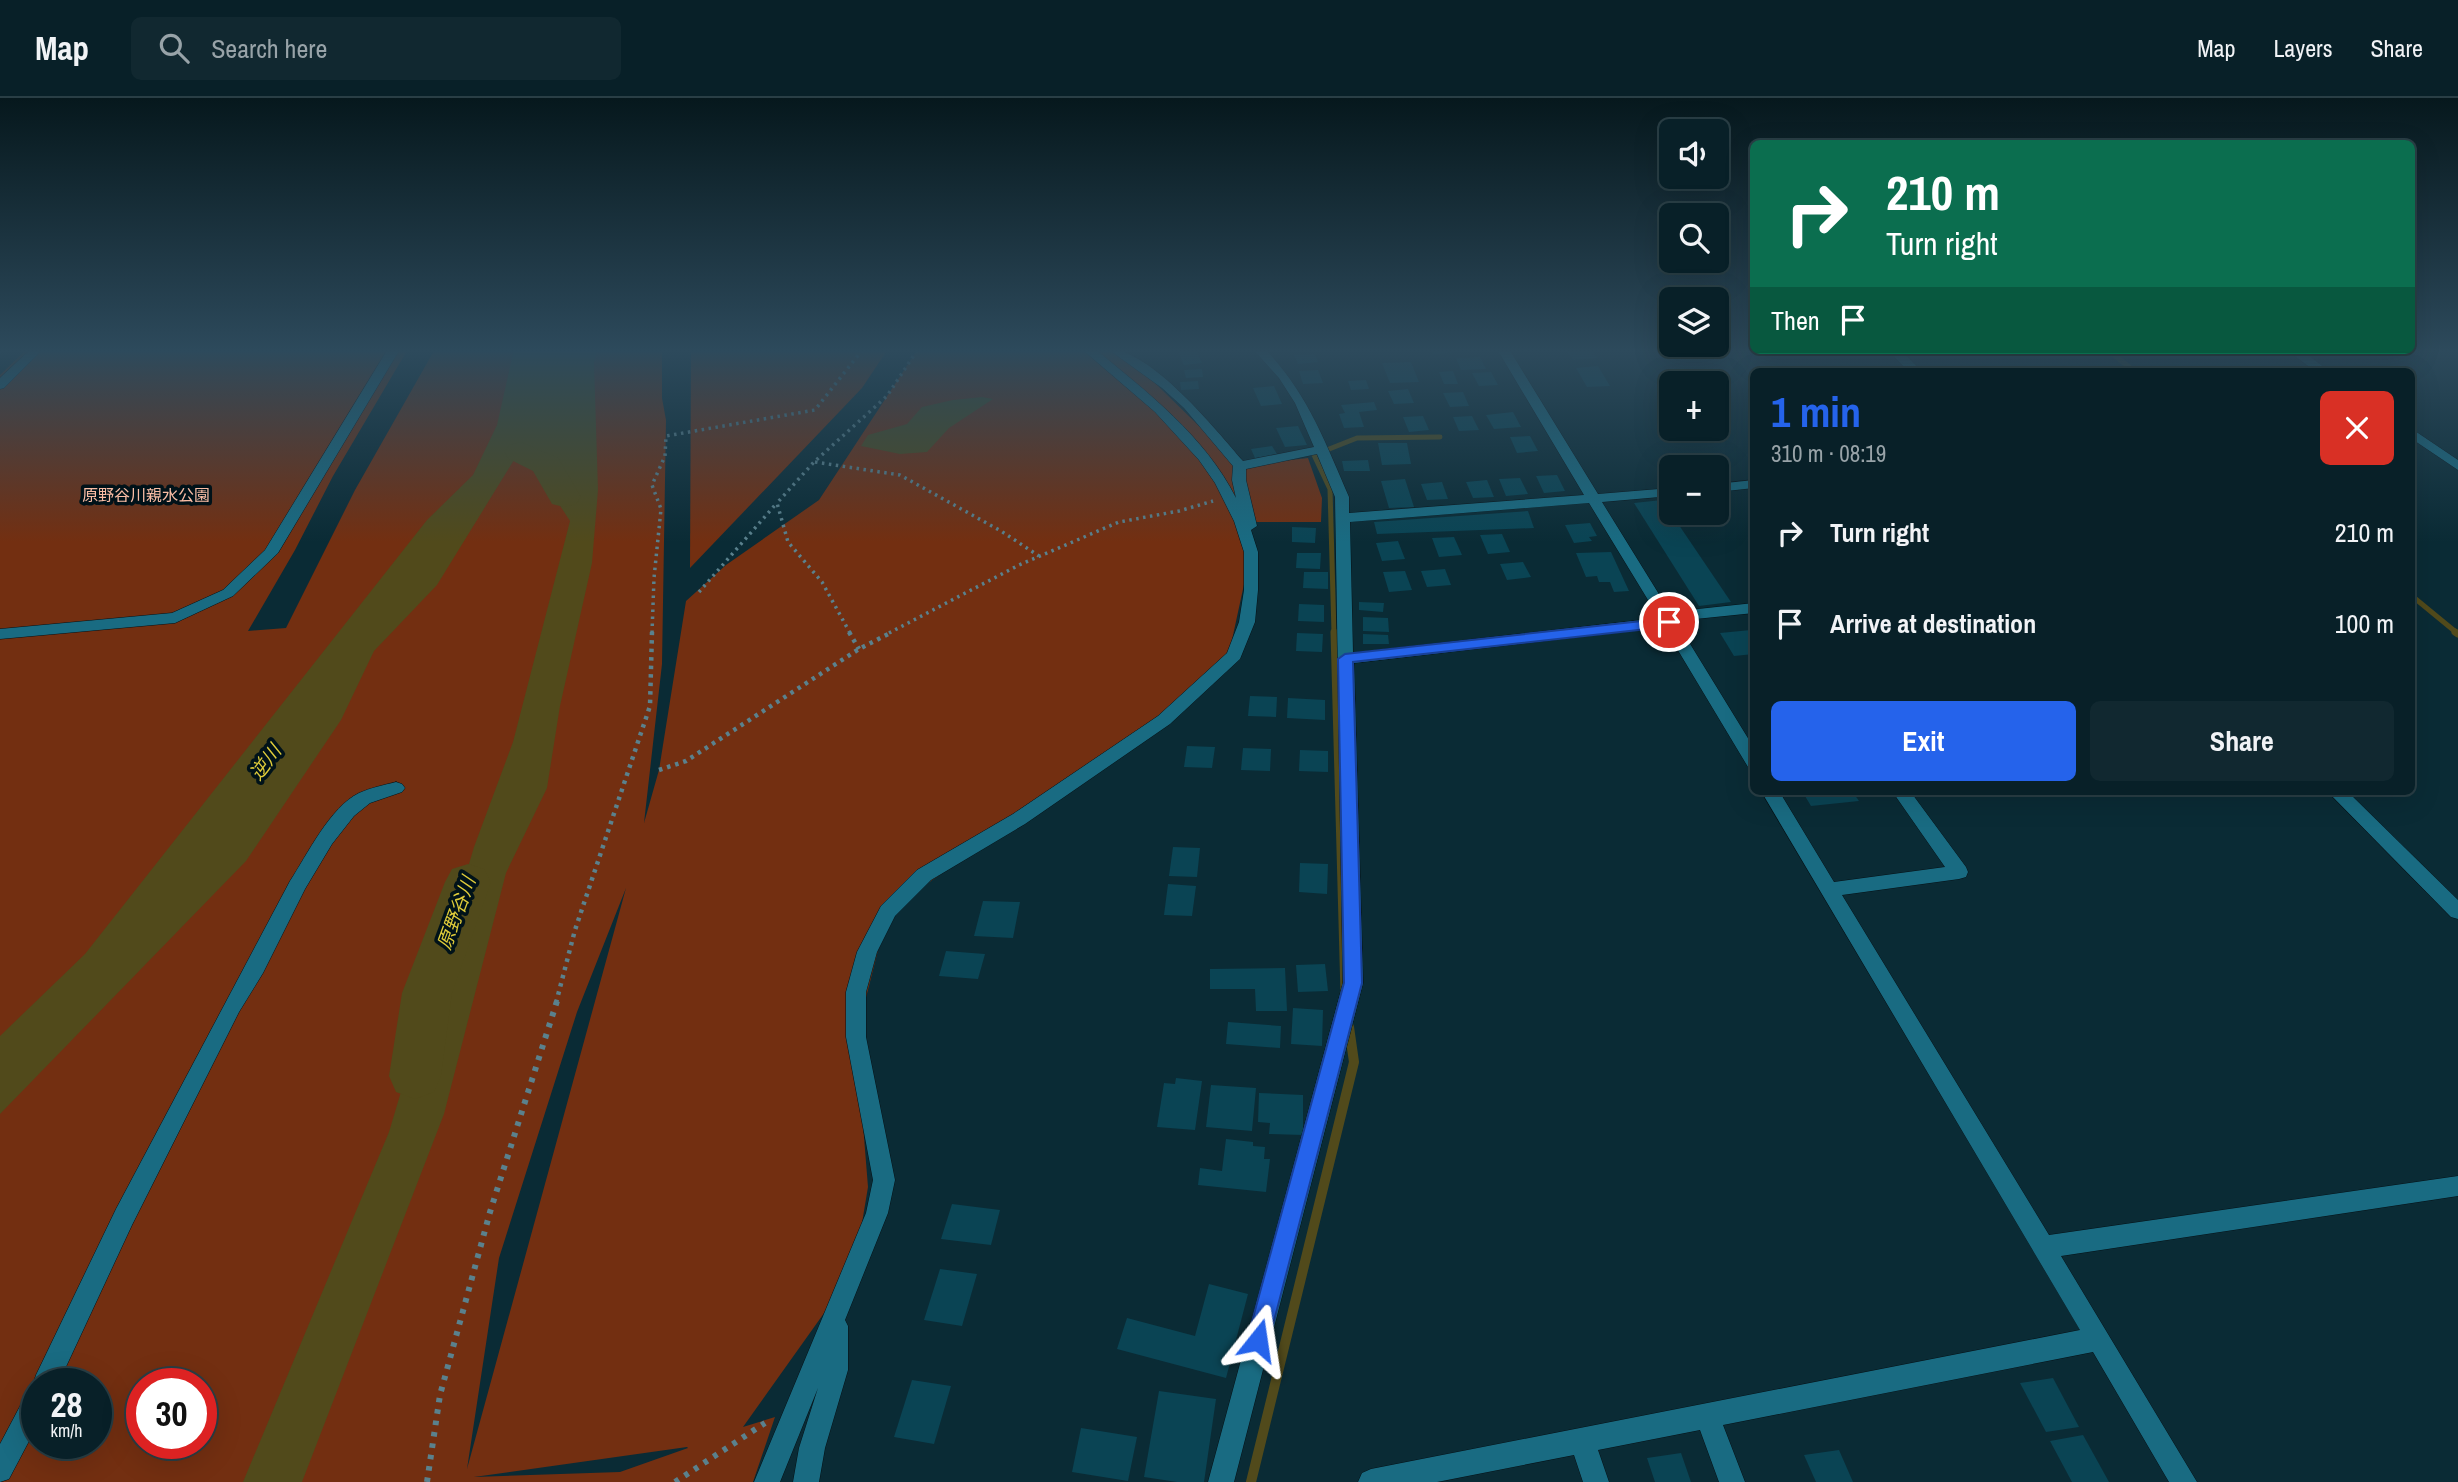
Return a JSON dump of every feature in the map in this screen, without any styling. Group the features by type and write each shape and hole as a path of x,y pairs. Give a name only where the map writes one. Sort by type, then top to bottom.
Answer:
{"street":[{"path":"0,634 174,618 228,593 271,553 355,414"},
{"path":"1164,414 1212,468 1241,521 1251,552"},
{"path":"1193,414 1240,466"},
{"path":"1220,1482 1353,983 1342,497 1306,414"},
{"path":"1543,414 1750,756"},
{"path":"2415,435 2458,466"},
{"path":"1240,466 1323,449"},
{"path":"767,1482 877,1213 884,1180 856,1037 856,992 867,952 888,911 924,875 1018,819 1164,720 1216,675 1234,655 1247,622 1251,590 1249,519 1237,477 1240,466"},
{"path":"1729,487 1750,484"},
{"path":"1342,518 1659,493"},
{"path":"1345,659 1750,609"},
{"path":"53,1368 124,1217 297,886 326,839 348,811 364,798 396,788"},
{"path":"1772,795 2184,1482"},
{"path":"1830,891 1959,872 1904,795"},
{"path":"2340,795 2458,912"},
{"path":"2044,1247 2458,1186"},
{"path":"806,1482 836,1370 836,1315"},
{"path":"1371,1482 2098,1339"},
{"path":"1707,1416 1732,1482"},
{"path":"0,1470 21,1430"},
{"path":"1582,1440 1596,1482"}],"path":[{"path":"427,1482 440,1395 489,1212 550,1026 575,930 650,706 654,578 661,509 652,485 665,456 666,436 794,414"},
{"path":"698,592 726,565 752,530 814,462 868,414"},
{"path":"814,462 900,475 1001,531 1039,556"},
{"path":"659,770 686,761 859,649 1039,556 1119,522 1213,502 1212,468"},
{"path":"777,503 788,542 822,582 859,649"},
{"path":"675,1482 734,1441 775,1417"}],"green space":[{"name":"原野谷川親水公園","path":"0,414 370,414 248,631 286,628 355,490 398,414 665,414 662,664 644,823 659,770 686,601 726,565 819,500 876,414 1186,414 1240,466 1308,458 1322,498 1321,522 1256,522 1245,500 1251,552 1227,663 1113,754 888,911 856,1037 868,1187 854,1271 743,1427 775,1417 753,1482 0,1482","holes":["626,888 467,1469 499,1258 577,1012","688,1448 620,1472 474,1477"]},
{"path":"691,414 838,414 690,568"}],"water":[{"name":"逆川","path":"500,414 596,414 598,490 592,563 560,706 547,788 506,873 444,1114 302,1482 243,1482 389,1132 474,847 513,742 570,521 522,447 437,585 374,651 341,720 246,861 0,1114 0,1036 85,954 427,520 473,475 497,425"},
{"path":"916,414 971,414 949,428 927,452 900,454 861,446 868,435 907,424"}],"building":[{"path":"1339,414 1360,414 1364,427 1344,428"},
{"path":"1514,414 1521,427 1494,429 1486,415"},
{"path":"1423,416 1429,430 1409,432 1403,417"},
{"path":"1472,416 1479,430 1459,431 1453,417"},
{"path":"1298,426 1307,445 1285,447 1276,428"},
{"path":"1530,436 1538,451 1517,453 1510,437"},
{"path":"1378,443 1407,443 1411,464 1382,465"},
{"path":"1272,446 1277,454 1255,458 1251,449"},
{"path":"1368,460 1370,471 1344,471 1342,461"},
{"path":"1557,475 1565,491 1544,493 1536,476"},
{"path":"1520,478 1528,494 1506,496 1499,479"},
{"path":"1405,479 1414,507 1389,508 1381,481"},
{"path":"1487,480 1494,497 1473,498 1466,482"},
{"path":"1442,482 1448,499 1427,500 1421,484"},
{"path":"1659,500 1659,525 1679,525 1731,602 1699,606 1634,503"},
{"path":"1528,511 1534,528 1377,534 1374,522"},
{"path":"1590,523 1597,536 1589,537 1592,541 1574,543 1565,525"},
{"path":"1292,527 1316,528 1315,543 1292,542"},
{"path":"1502,534 1510,552 1488,554 1480,535"},
{"path":"1454,537 1462,555 1439,557 1432,538"},
{"path":"1398,541 1405,559 1382,561 1376,543"},
{"path":"1611,552 1629,591 1614,592 1610,582 1599,582 1597,576 1586,577 1576,553"},
{"path":"1297,553 1321,553 1320,569 1296,568"},
{"path":"1523,562 1531,577 1507,580 1500,564"},
{"path":"1445,569 1451,585 1427,587 1421,571"},
{"path":"1405,571 1412,590 1389,592 1383,572"},
{"path":"1304,572 1328,572 1328,589 1303,588"},
{"path":"1359,602 1384,603 1383,612 1359,610"},
{"path":"1299,604 1324,605 1324,622 1298,621"},
{"path":"1363,617 1388,618 1389,632 1363,631"},
{"path":"1750,630 1750,654 1734,656 1720,633"},
{"path":"1297,633 1323,634 1322,652 1296,651"},
{"path":"1363,634 1388,635 1389,644 1363,644"},
{"path":"1250,696 1277,697 1276,717 1248,716"},
{"path":"1288,698 1325,700 1325,720 1287,718"},
{"path":"1187,746 1215,747 1212,768 1184,767"},
{"path":"1243,748 1271,749 1270,771 1241,770"},
{"path":"1300,750 1328,751 1328,772 1299,771"},
{"path":"1804,795 1855,795 1859,801 1811,806"},
{"path":"1173,847 1200,848 1197,877 1169,876"},
{"path":"1300,863 1328,864 1327,894 1299,892"},
{"path":"1168,884 1196,886 1192,916 1164,915"},
{"path":"983,901 1020,902 1013,938 974,936"},
{"path":"946,951 985,954 978,979 939,976"},
{"path":"1325,964 1328,991 1298,992 1296,965"},
{"path":"1285,968 1287,1011 1256,1011 1255,989 1210,989 1210,969"},
{"path":"1293,1008 1323,1010 1322,1046 1291,1044"},
{"path":"1228,1022 1281,1026 1280,1048 1226,1044"},
{"path":"1176,1078 1202,1081 1195,1130 1157,1127 1164,1083 1175,1084"},
{"path":"1211,1085 1256,1088 1252,1131 1206,1127"},
{"path":"1259,1093 1303,1095 1303,1135 1269,1134 1270,1123 1258,1122"},
{"path":"1226,1139 1253,1142 1253,1146 1265,1147 1264,1159 1270,1159 1266,1192 1198,1185 1200,1168 1222,1171"},
{"path":"952,1204 1000,1210 991,1245 941,1239"},
{"path":"940,1269 977,1274 962,1326 924,1320"},
{"path":"1209,1284 1248,1294 1226,1378 1117,1349 1127,1318 1195,1336"},
{"path":"2053,1378 2079,1427 2046,1432 2020,1383"},
{"path":"912,1380 951,1386 934,1444 894,1437"},
{"path":"1159,1391 1216,1399 1204,1482 1177,1482 1144,1477"},
{"path":"1081,1428 1137,1437 1128,1481 1072,1472"},
{"path":"2083,1435 2109,1482 2072,1482 2050,1441"},
{"path":"1839,1450 1853,1482 1816,1482 1804,1455"},
{"path":"1681,1453 1691,1482 1655,1482 1647,1458"}],"waterway":[{"path":"1334,633 1330,489 1314,455 1357,438 1440,437"},
{"name":"原野谷川","path":"521,452 546,465 564,497"},
{"path":"2415,598 2457,633"},
{"path":"1334,632 1344,994"},
{"name":"原野谷川","path":"415,1076 427,993 468,882"},
{"path":"1251,1482 1354,1062 1349,1027"}],"route":[{"path":"1258,1340 1353,983 1352,855 1345,659 1669,622"}]}
